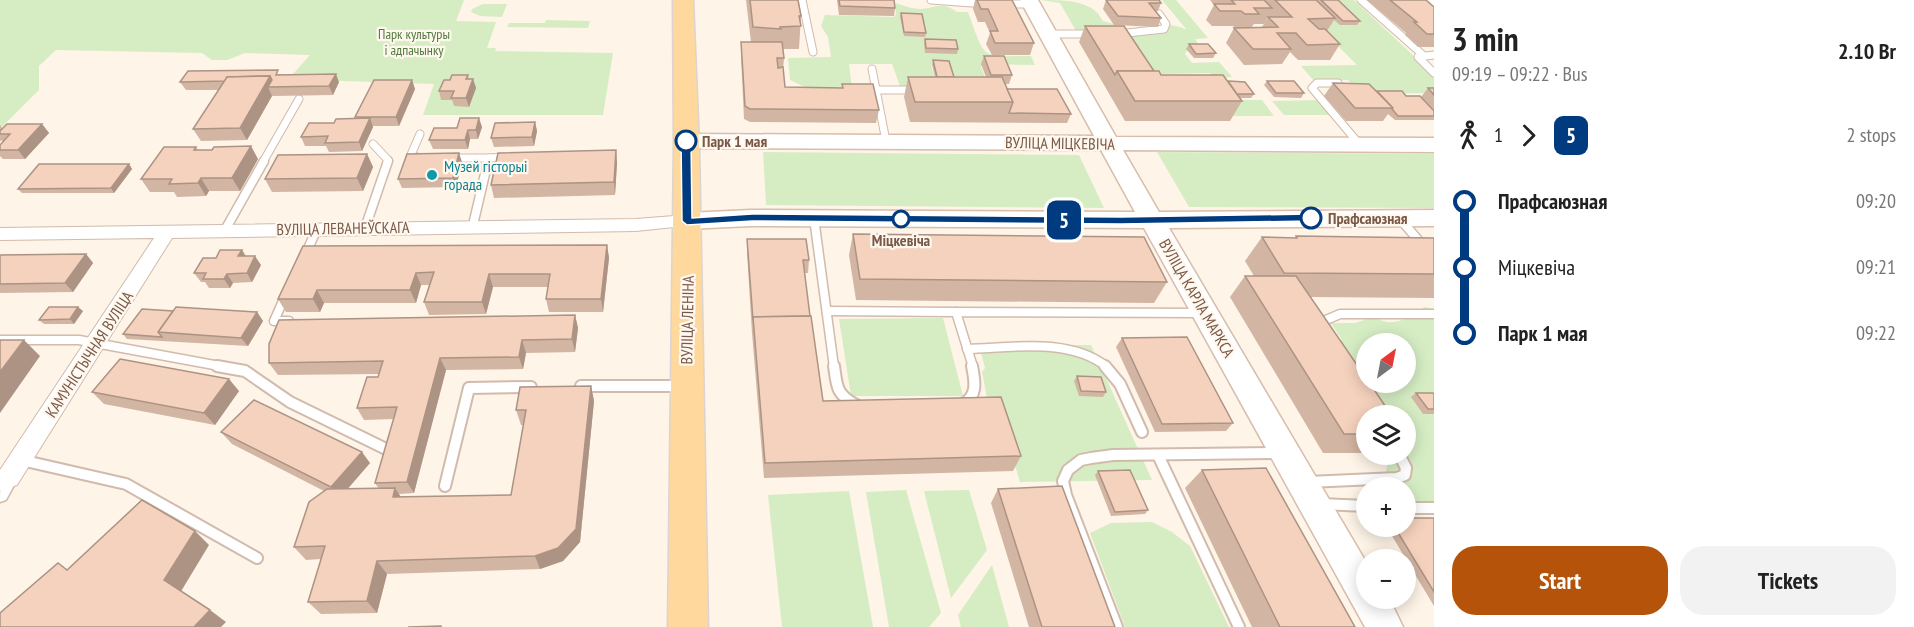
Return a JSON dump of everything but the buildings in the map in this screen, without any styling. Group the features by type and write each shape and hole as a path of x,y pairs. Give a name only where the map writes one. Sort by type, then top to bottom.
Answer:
{"main road":[{"path":"1428,0 1434,5"},
{"name":"ВУЛІЦА КАРЛА МАРКСА","path":"1030,2 1356,577"},
{"name":"ВУЛІЦА ЛЕНІНА","path":"682,3 687,221 688,627"},
{"name":"ВУЛІЦА МІЦКЕВІЧА","path":"686,141 1434,145"},
{"path":"687,221 752,218 1152,220 1434,218"},
{"path":"1375,609 1385,627"}],"street":[{"name":"ВУЛІЦА ЛЕВАНЕЎСКАГА","path":"0,234 473,225 636,225 687,221"},
{"name":"КАМУНІСТЫЧНАЯ ВУЛІЦА","path":"7,478 168,230"}],"lane":[{"path":"802,0 813,52"},
{"path":"931,0 1030,2"},
{"path":"1361,0 1423,55 1434,55"},
{"path":"1048,34 1118,34 1164,29 1166,24 1159,14"},
{"path":"1118,34 1124,44"},
{"path":"1423,55 1419,58 1434,73"},
{"path":"872,69 874,92 886,141"},
{"path":"1338,83 1317,83 1312,88 1360,145"},
{"path":"874,92 921,90"},
{"path":"225,230 299,99"},
{"path":"420,134 410,157 421,157"},
{"path":"365,228 388,160 372,144"},
{"path":"445,158 513,156"},
{"path":"473,225 489,158"},
{"path":"1399,217 1434,258"},
{"path":"814,218 839,393 849,402 865,407"},
{"path":"297,271 317,229"},
{"path":"293,281 274,321 297,321"},
{"path":"827,312 1206,314"},
{"path":"955,405 970,400 975,389 956,312"},
{"path":"1324,338 1323,325 1332,316 1434,314"},
{"path":"0,340 53,339 96,342 245,371 290,402 386,449"},
{"path":"967,350 1063,349 1093,356 1102,362 1116,378 1142,432"},
{"path":"572,387 686,386"},
{"path":"445,486 469,388 537,387"},
{"path":"1117,627 1066,495 1063,482 1068,470 1082,460 1113,455 1286,453"},
{"path":"1158,455 1239,627"},
{"path":"1309,493 1397,478 1406,471 1404,465"},
{"path":"7,478 126,484 257,558"},
{"path":"1309,493 1356,504"},
{"path":"1416,508 1434,508"}],"green space":[{"name":"Парк культуры і адпачынку","path":"0,0 464,0 456,21 496,22 487,48 496,48 495,51 613,53 603,115 423,115 434,84 283,79 294,73 310,55 245,53 227,60 212,60 202,53 56,50 39,66 39,90 0,129"},
{"path":"1041,0 1069,1 1085,5 1098,14 1103,21 1117,25 1119,30 1076,31 1060,3"},
{"path":"1162,0 1176,0 1208,38 1195,39 1198,44 1188,49 1185,54 1192,63 1219,62 1232,77 1214,78 1210,73 1161,74 1160,76 1143,73 1125,38 1140,30 1156,26 1172,25 1187,30"},
{"path":"1279,0 1354,0 1434,75 1434,93 1361,94 1348,80 1314,81 1301,66 1357,65 1307,15"},
{"path":"895,3 917,9 946,6 957,12 968,12 978,40 987,52 1002,56 1031,56 1035,65 984,64 981,67 989,87 956,87 948,65 931,65 937,86 900,86 892,64 849,64 852,88 805,87 790,80 788,58 831,57 828,37 821,26 825,15 894,17"},
{"path":"483,4 507,4 502,17 480,16 471,12 472,9"},
{"path":"546,20 590,21 588,28 507,27 509,23 545,23"},
{"path":"1219,100 1262,100 1274,116 1230,116"},
{"path":"1322,100 1335,115 1284,115 1272,101"},
{"path":"763,152 1079,155 1104,208 766,205"},
{"path":"1157,152 1434,154 1434,208 1189,207"},
{"path":"1425,307 1434,309 1434,513 1416,512 1416,477 1385,477 1387,465 1416,465 1416,405 1376,405 1367,393 1416,393 1416,333 1356,333 1356,378 1329,341 1342,340 1331,323 1355,323 1374,317 1394,322"},
{"path":"943,318 963,396 851,396 839,319"},
{"path":"988,345 1091,345 1152,480 1020,482 998,409 988,403 982,372 985,368 980,349"},
{"path":"906,490 941,613 929,627 889,627 866,492"},
{"path":"969,490 987,550 951,598 924,491"},
{"path":"849,491 873,627 782,627 768,495"},
{"path":"1152,522 1172,532 1190,546 1229,627 1125,627 1090,533 1111,523"},
{"path":"992,565 1009,627 961,627 958,615"}],"bus line":[{"name":"5","path":"686,141 687,221 752,218 1121,220 1311,218"}],"place":[{"name":"Парк 1 мая","path":"686,141"},
{"name":"Музей гісторыі горада","path":"432,175"},
{"name":"Прафсаюзная","path":"1311,218"},
{"name":"Міцкевіча","path":"901,219"}]}
